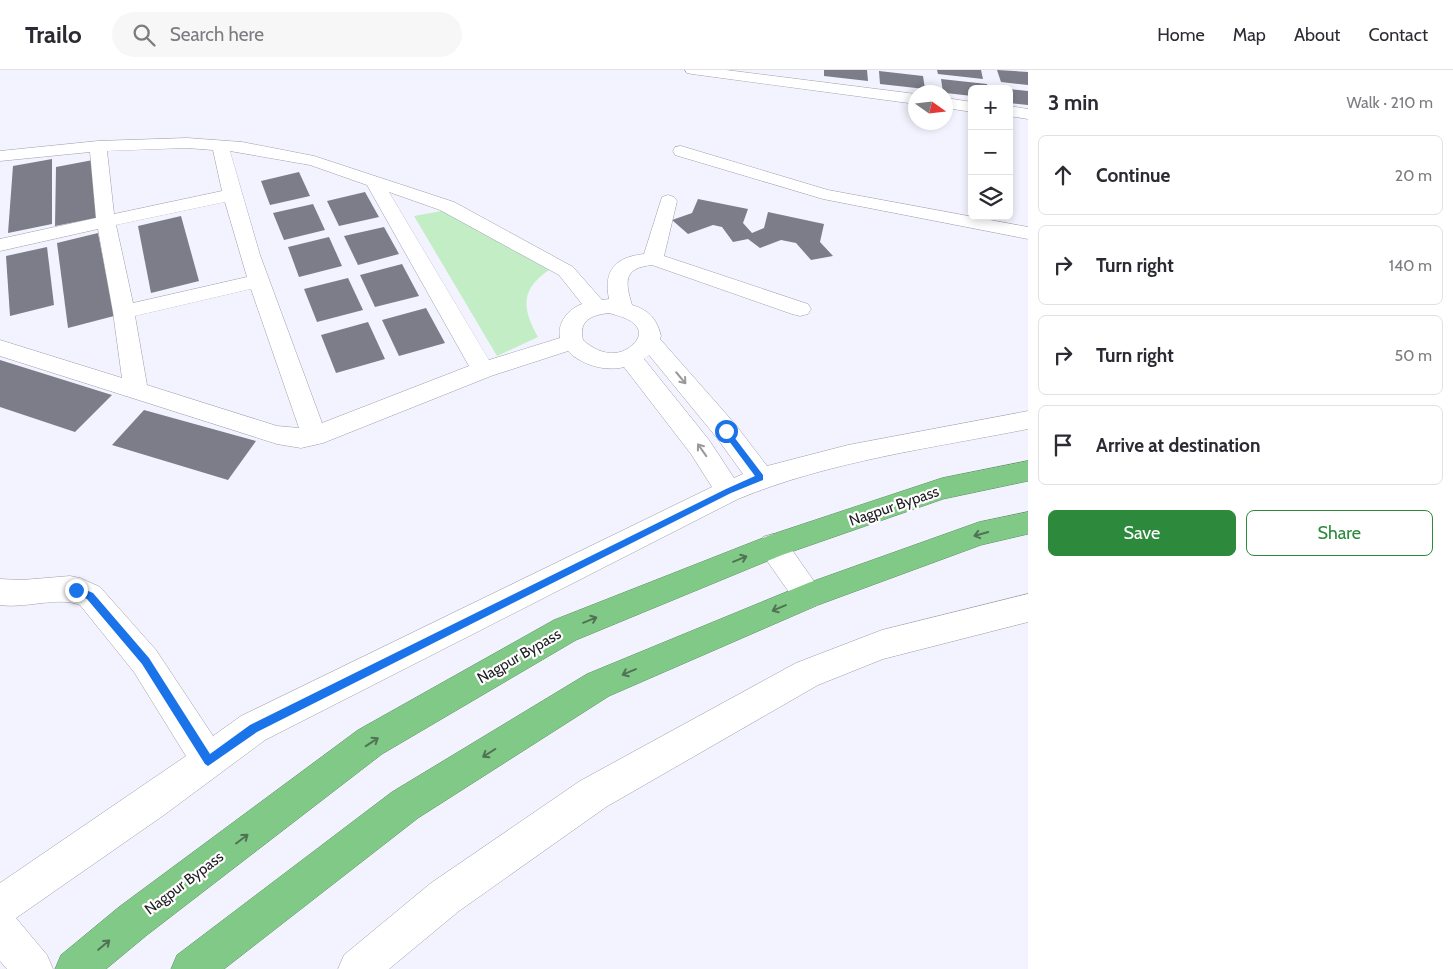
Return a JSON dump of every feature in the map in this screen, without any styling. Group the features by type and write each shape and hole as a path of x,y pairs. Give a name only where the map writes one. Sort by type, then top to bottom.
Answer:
{"highway":[{"name":"Nagpur Bypass","path":"75,969 133,921 378,737 565,630 773,546 942,489 1028,471"},
{"path":"191,969 405,806 598,685 808,596 979,534 1028,523"}],"street":[{"path":"692,70 908,98"},
{"path":"953,104 968,106"},
{"path":"1013,112 1028,114"},
{"path":"0,156 159,142 220,144 294,156 373,180 447,206 566,271 596,307"},
{"path":"220,144 230,195 314,436"},
{"path":"98,146 106,223 124,312 136,390"},
{"path":"681,150 849,200 1028,233"},
{"path":"373,180 483,370"},
{"path":"0,245 230,195"},
{"path":"653,258 668,201"},
{"path":"622,308 616,288 618,275 626,265 638,260 653,258 800,309"},
{"path":"124,312 259,281"},
{"path":"596,307 622,308 633,312 643,319 648,327 650,336 649,341 641,352 630,358 604,360 590,356 580,350 572,342 569,333 571,324 576,316 585,310 596,307"},
{"path":"649,341 726,431 760,478"},
{"path":"0,348 288,438 301,438 314,436 483,370 572,342"},
{"path":"630,358 700,447 729,491"},
{"path":"0,906 253,728 729,491 760,478 848,455 1028,420"},
{"path":"773,546 808,596"},
{"path":"0,592 20,594 66,590 84,592 90,596 145,661 208,761"},
{"path":"358,969 445,897 593,794 807,674 882,645 1028,608"},
{"path":"0,930 33,969"}],"green space":[{"path":"447,210 549,270 533,285 527,300 529,317 538,337 497,356 414,216"}],"building":[{"path":"824,70 867,70 868,81 824,76"},
{"path":"937,70 981,70 983,79 938,74"},
{"path":"997,70 1028,72 1028,85 1001,82"},
{"path":"879,71 923,76 924,85 908,85 908,87 880,84"},
{"path":"941,79 987,85 968,85 968,96 953,94 953,85 942,85"},
{"path":"1013,89 1028,91 1028,105 1013,103"},
{"path":"52,159 52,224 8,233 13,166"},
{"path":"93,160 96,218 55,226 56,167"},
{"path":"299,172 310,196 270,205 261,181"},
{"path":"365,192 379,217 339,226 327,201"},
{"path":"698,199 748,209 743,223 752,233 764,228 768,212 824,224 820,242 833,256 811,260 796,243 781,240 760,248 748,239 733,242 722,227 713,225 688,234 672,220 692,213"},
{"path":"313,204 325,230 284,240 273,213"},
{"path":"181,216 199,281 151,293 138,226"},
{"path":"384,227 399,254 358,265 344,236"},
{"path":"98,233 114,316 68,328 57,243"},
{"path":"329,237 342,266 299,277 288,247"},
{"path":"47,247 54,305 10,316 6,256"},
{"path":"402,264 419,296 375,307 360,275"},
{"path":"348,278 363,310 317,322 304,289"},
{"path":"426,308 445,343 399,356 382,320"},
{"path":"368,322 385,359 336,373 321,335"},
{"path":"0,360 112,395 75,432 0,407"},
{"path":"144,410 256,441 228,480 112,445"}],"route":[{"path":"76,590 90,596 145,661 208,761 253,728 729,491 760,478 726,431"}]}
